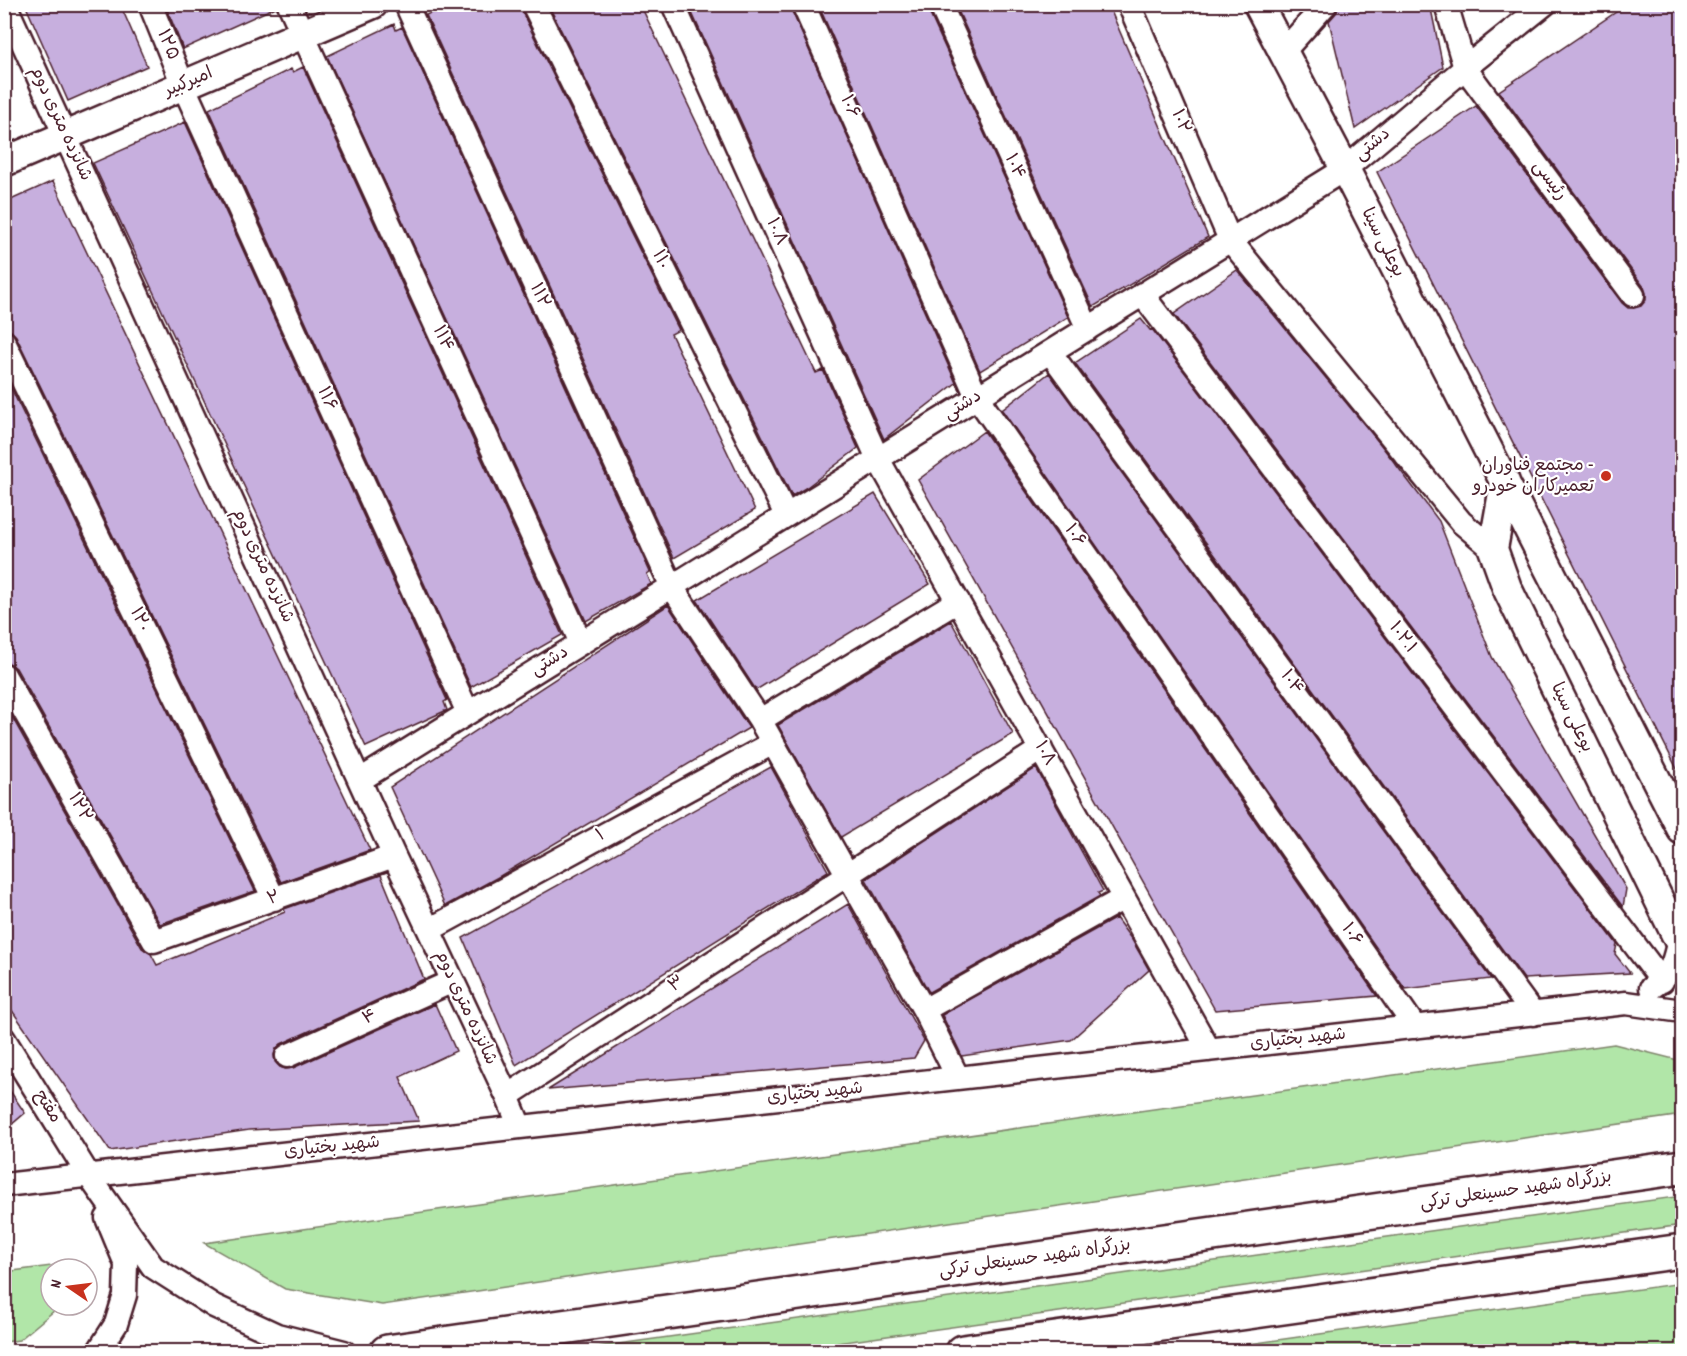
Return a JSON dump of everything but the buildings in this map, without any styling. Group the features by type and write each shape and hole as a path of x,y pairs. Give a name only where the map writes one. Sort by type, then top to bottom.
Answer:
{"highway":[{"name":"بزرگراه شهید حسینعلی ترکی","path":"387,1352 1682,1166"},
{"path":"963,1352 1683,1251"}],"main road":[{"name":"امیرکبیر","path":"4,162 373,4"},
{"name":"بوعلی سینا","path":"1258,4 1345,169 1683,830"},
{"path":"1492,549 1505,482"},
{"name":"بوعلی سینا","path":"1492,549 1508,588 1681,943"}],"street":[{"name":"شانزده متری دوم","path":"5,4 520,1127"},
{"name":"۱۲۵","path":"150,4 183,86"},
{"name":"۱۱۴","path":"289,4 582,643"},
{"name":"۱۱۲","path":"406,4 672,587 760,720 924,1010 958,1078"},
{"name":"۱۱۰","path":"533,4 786,515"},
{"name":"۱۰.۸","path":"673,4 878,459"},
{"name":"۱۰۶","path":"803,4 977,397 1415,1027"},
{"name":"۱۰۴","path":"940,4 1088,329"},
{"name":"۱۰۲","path":"1129,4 1230,240 1461,522 1492,549"},
{"path":"1282,52 1326,4"},
{"name":"رئیسی","path":"1446,4 1465,68 1633,295"},
{"name":"دشتی","path":"360,780 1345,169 1545,4"},
{"name":"۱۱۶","path":"183,86 468,713"},
{"name":"۱۰۲.۱","path":"1142,294 1662,981"},
{"name":"۱۲۰","path":"4,342 274,899"},
{"name":"۱۰۴","path":"1050,352 1533,1014"},
{"name":"۱۰۸","path":"878,459 1209,1050"},
{"path":"760,720 958,601"},
{"name":"۱۲۲","path":"4,675 154,942"},
{"name":"۱","path":"429,930 773,743"},
{"name":"۳","path":"507,1096 1041,749"},
{"name":"۲","path":"154,942 394,856"},
{"path":"924,1010 1124,898"},
{"path":"1626,1003 1662,981 1672,969 1681,943"},
{"name":"۴","path":"287,1056 453,981"},
{"path":"1626,1003 1683,1011"},
{"name":"شهید بختیاری","path":"4,1185 1626,1003"},
{"name":"مفتح","path":"4,1039 89,1176"},
{"path":"89,1176 126,1264 125,1295 116,1324 98,1352"},
{"path":"89,1176 153,1267 214,1305 277,1335 344,1352"}],"green space":[{"path":"1614,1044 1682,1061 1682,1115 382,1305 285,1289 204,1243"},
{"path":"1682,1196 1682,1225 780,1351 568,1351"},
{"path":"39,1268 39,1317 47,1317 19,1340 5,1342 5,1272"},
{"path":"1682,1283 1682,1351 1200,1351"}],"place":[{"name":"مجتمع فناوران - تعمیرکاران خودرو","path":"1606,476"}]}
